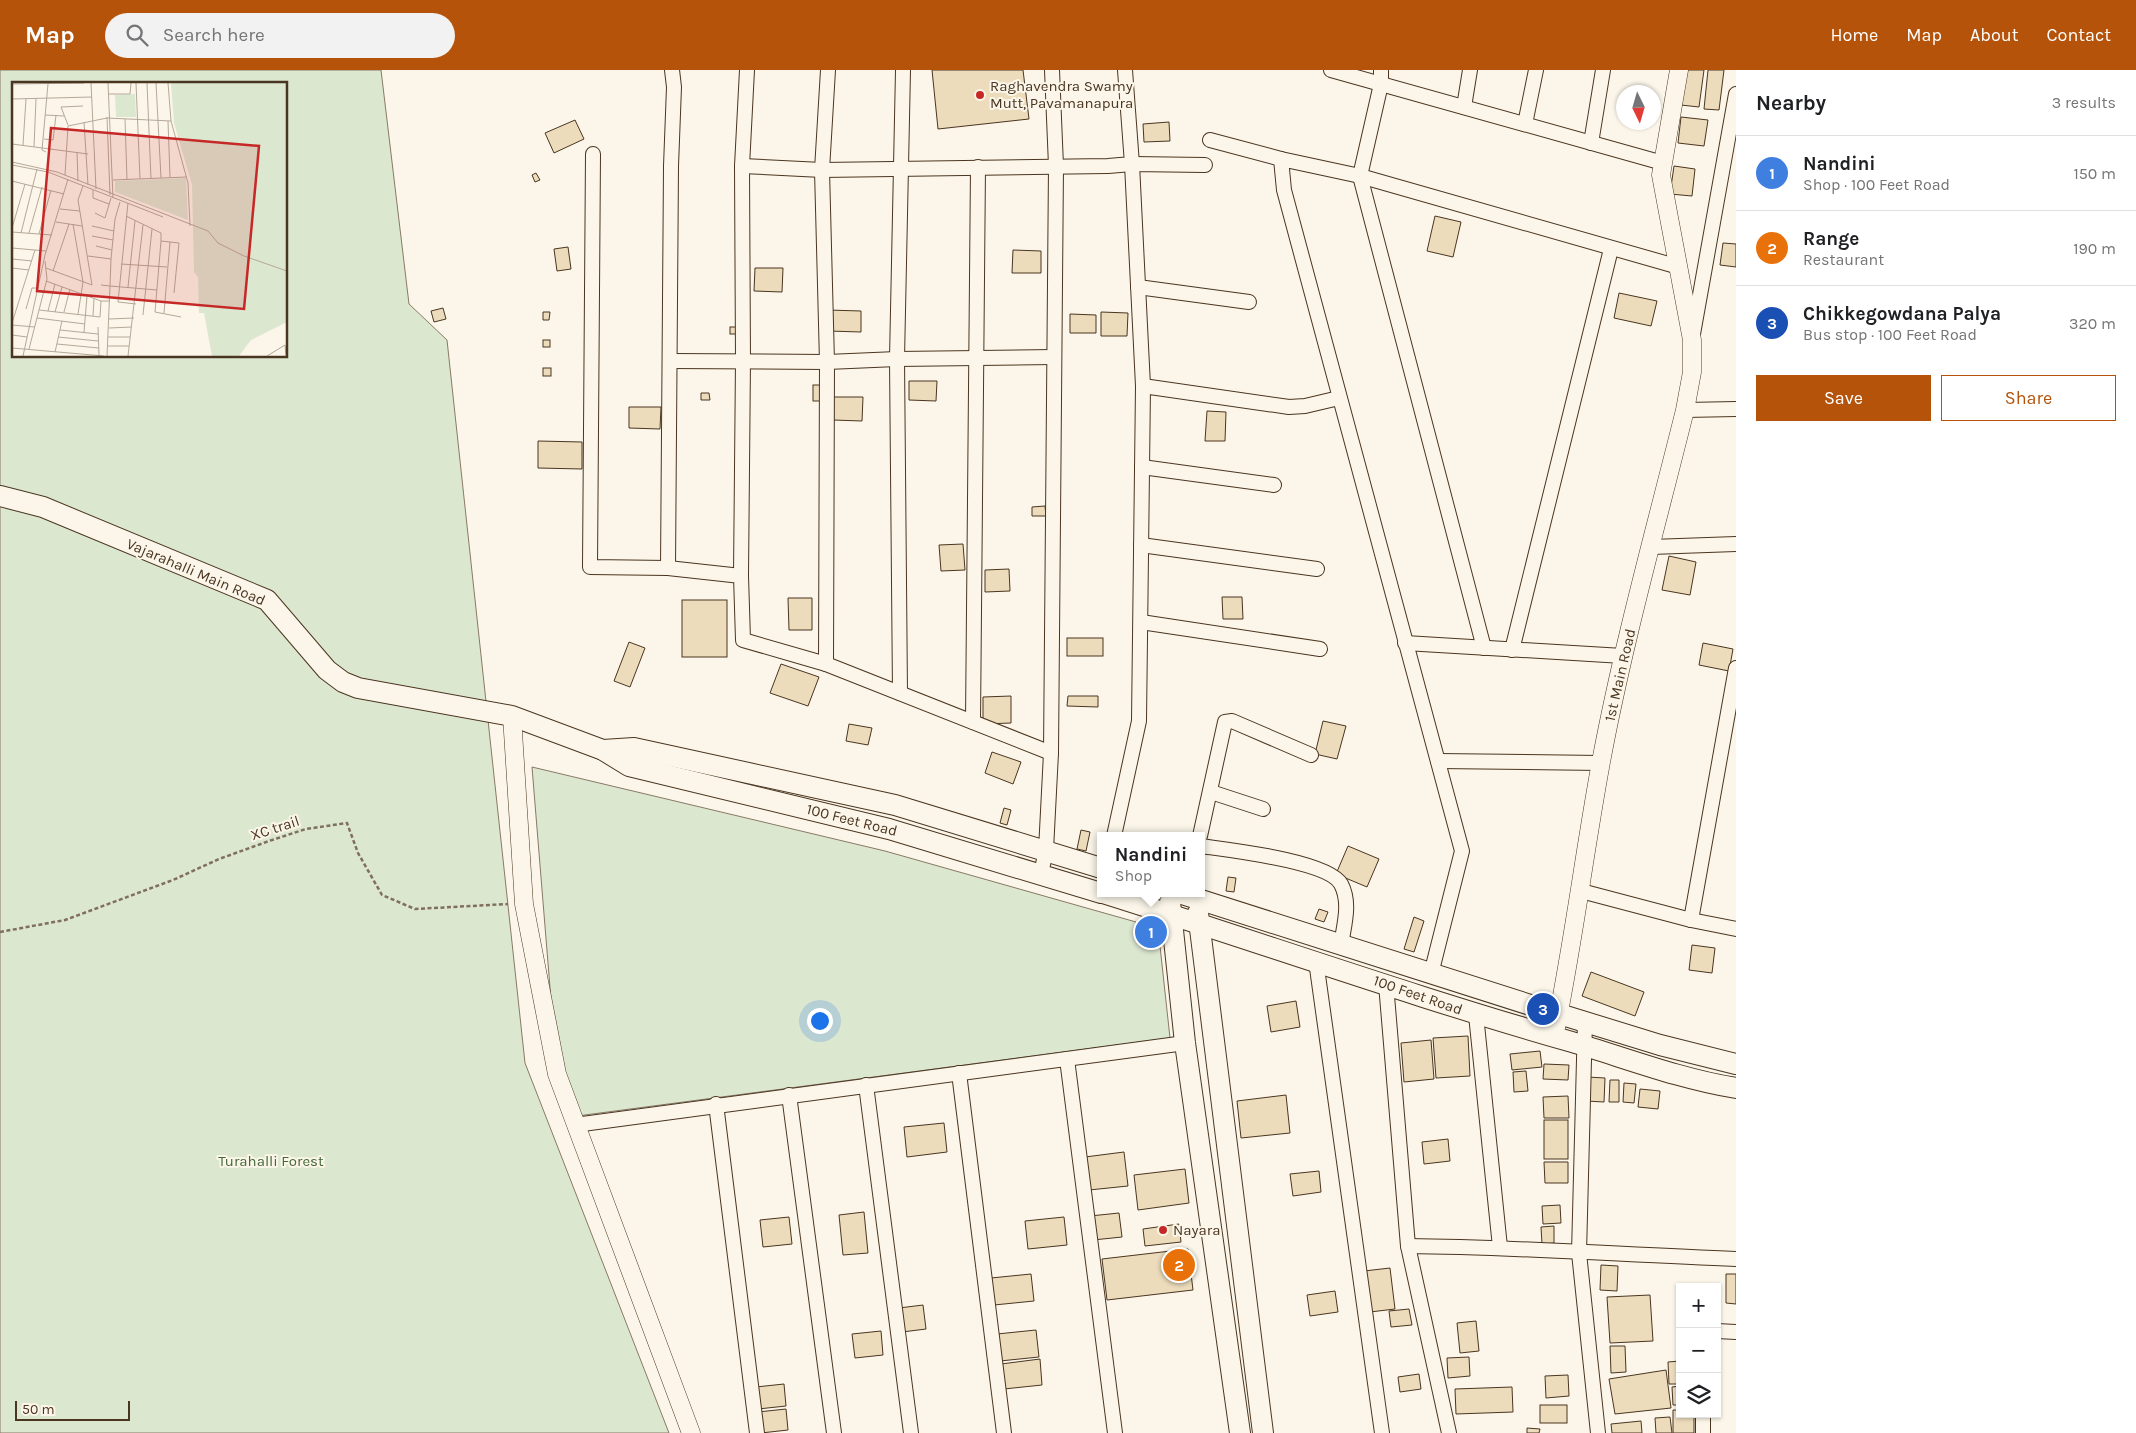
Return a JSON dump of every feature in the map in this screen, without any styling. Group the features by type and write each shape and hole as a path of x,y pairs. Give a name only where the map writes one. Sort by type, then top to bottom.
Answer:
{"main road":[{"name":"Vajarahalli Main Road","path":"0,496 43,507 266,600 326,670 343,682 380,693 512,716"},
{"name":"100 Feet Road","path":"512,716 603,750 629,766 889,829 1097,891"},
{"name":"100 Feet Road","path":"603,750 634,748 885,803 1097,867"},
{"name":"100 Feet Road","path":"1115,897 1386,984 1476,1015 1585,1046 1653,1068 1736,1088"},
{"path":"1182,897 1172,915 1185,1043 1240,1433"},
{"path":"1184,897 1200,924 1263,1433"},
{"name":"100 Feet Road","path":"1189,897 1660,1045 1736,1064"},
{"path":"1213,1241 1239,1238"}],"street":[{"path":"668,568 671,166 674,87 672,70"},
{"path":"747,70 742,166 744,360 741,576 744,640 826,664 1051,753"},
{"path":"826,664 827,362 822,170 828,70"},
{"path":"900,693 897,359 903,70"},
{"path":"1041,874 1046,850 1051,753 1056,166 1052,70"},
{"path":"1115,832 1139,721 1141,622 1143,386 1132,164 1125,70"},
{"path":"1330,70 1381,77 1464,107 1663,163"},
{"path":"1464,107 1470,70"},
{"path":"1525,124 1536,70"},
{"path":"1591,142 1603,70"},
{"name":"1st Main Road","path":"1554,1038 1581,891 1601,763 1623,656 1685,410 1692,372 1692,340 1661,174 1679,70"},
{"path":"1381,77 1360,176 1484,648"},
{"path":"1692,340 1736,95"},
{"path":"1210,140 1281,159 1360,176 1679,268"},
{"path":"593,154 590,567 668,568 741,576"},
{"path":"1281,159 1284,190 1462,851 1431,974"},
{"path":"742,166 822,170 1132,164 1205,165"},
{"path":"973,722 978,167"},
{"path":"1512,650 1611,249"},
{"path":"1138,287 1249,302"},
{"path":"670,361 827,362 1054,357"},
{"path":"1143,386 1289,406 1305,406 1339,398"},
{"path":"1685,410 1736,409"},
{"path":"1142,467 1274,485"},
{"path":"1651,547 1736,544"},
{"path":"1141,546 1317,569"},
{"path":"1141,622 1320,649"},
{"path":"1405,643 1623,656"},
{"path":"1691,920 1736,668"},
{"path":"512,716 524,904 557,1074 691,1433"},
{"path":"1201,832 1211,792 1223,726 1228,721 1311,755"},
{"path":"1438,761 1601,763"},
{"path":"1211,792 1263,809"},
{"path":"1205,847 1311,866 1338,880 1346,899 1341,945"},
{"path":"1581,891 1691,920 1736,929"},
{"path":"1316,962 1382,1433"},
{"path":"1386,984 1408,1246 1449,1433"},
{"path":"1476,1015 1500,1247"},
{"path":"1585,1021 1579,1253 1598,1433"},
{"path":"575,1125 716,1104 1185,1043"},
{"path":"1067,1058 1115,1433"},
{"path":"959,1072 1004,1433"},
{"path":"866,1085 911,1433"},
{"path":"789,1095 834,1433"},
{"path":"716,1104 757,1433"},
{"path":"1408,1246 1500,1247 1579,1253 1736,1259"},
{"path":"1721,1331 1736,1332"},
{"path":"1703,1418 1703,1433"}],"path":[{"name":"XC trail","path":"0,932 65,920 173,880 219,859 269,841 306,829 347,823 358,853 382,895 416,909 524,904"}],"green space":[{"name":"Turahalli Forest","path":"0,70 381,70 409,304 447,340 525,1063 669,1433 0,1433"},
{"path":"532,767 885,851 1136,922 1138,941 1160,946 1170,1038 577,1116 556,1061"}],"building":[{"name":"Raghavendra Swamy Mutt, Pavamanapura","path":"932,70 1023,70 1029,119 938,129"},
{"path":"1685,70 1704,70 1699,107 1681,105"},
{"path":"1708,70 1724,70 1719,110 1704,109"},
{"path":"1681,117 1708,120 1704,146 1678,143"},
{"path":"575,120 584,139 554,153 545,133"},
{"path":"1169,122 1170,141 1144,142 1143,124"},
{"path":"1674,166 1695,169 1692,196 1670,194"},
{"path":"536,173 540,180 535,182 532,175"},
{"path":"1435,216 1461,222 1453,257 1427,251"},
{"path":"1723,243 1736,244 1736,267 1720,265"},
{"path":"568,247 571,269 557,271 554,249"},
{"path":"1013,250 1041,251 1041,273 1012,273"},
{"path":"755,268 783,268 782,292 754,291"},
{"path":"1619,293 1657,301 1651,326 1614,318"},
{"path":"443,308 446,319 434,322 431,311"},
{"path":"828,310 861,311 861,332 828,331"},
{"path":"543,312 550,312 549,320 543,320"},
{"path":"1101,312 1128,313 1127,336 1101,336"},
{"path":"1070,314 1096,315 1096,333 1070,333"},
{"path":"730,327 738,327 738,334 730,334"},
{"path":"543,340 550,340 550,347 543,347"},
{"path":"543,368 551,368 551,376 543,376"},
{"path":"909,381 937,381 936,401 909,400"},
{"path":"813,385 823,385 823,401 813,401"},
{"path":"701,393 709,393 710,400 701,400"},
{"path":"833,397 863,397 862,421 833,420"},
{"path":"629,407 661,407 660,429 629,428"},
{"path":"1207,411 1226,412 1225,441 1205,441"},
{"path":"538,441 582,442 582,469 538,468"},
{"path":"1045,506 1046,516 1032,516 1032,507"},
{"path":"963,544 965,570 941,571 939,545"},
{"path":"1669,556 1696,562 1690,595 1662,590"},
{"path":"1009,569 1010,591 985,592 985,570"},
{"path":"1222,597 1242,597 1243,619 1223,619"},
{"path":"788,598 812,598 812,630 789,630"},
{"path":"682,600 727,600 727,657 682,657"},
{"path":"1067,638 1103,638 1103,656 1067,656"},
{"path":"629,642 645,648 630,687 614,681"},
{"path":"1703,643 1733,649 1729,671 1699,665"},
{"path":"781,664 819,677 808,706 770,693"},
{"path":"1011,696 1011,723 983,724 983,697"},
{"path":"1068,696 1098,696 1098,707 1067,706"},
{"path":"1323,721 1346,726 1337,759 1315,754"},
{"path":"849,724 872,728 868,745 846,741"},
{"path":"992,752 1021,762 1013,784 985,773"},
{"path":"1004,808 1011,810 1007,825 1000,823"},
{"path":"1081,830 1090,832 1086,851 1077,849"},
{"path":"1348,846 1379,859 1367,887 1336,874"},
{"path":"1228,877 1236,878 1234,892 1226,891"},
{"path":"1319,909 1328,912 1324,922 1315,919"},
{"path":"1414,917 1424,921 1414,952 1404,949"},
{"path":"1692,945 1715,948 1712,973 1689,970"},
{"path":"1591,972 1644,992 1635,1016 1582,996"},
{"path":"1296,1001 1300,1027 1271,1032 1267,1006"},
{"path":"1468,1036 1470,1076 1436,1078 1433,1038"},
{"path":"1431,1040 1434,1079 1404,1082 1401,1043"},
{"path":"1540,1051 1542,1067 1512,1070 1510,1054"},
{"path":"1544,1064 1569,1065 1568,1080 1543,1079"},
{"path":"1526,1071 1528,1091 1514,1092 1513,1072"},
{"path":"1587,1077 1605,1078 1604,1102 1586,1101"},
{"path":"1610,1080 1619,1080 1619,1102 1609,1102"},
{"path":"1624,1083 1636,1084 1634,1103 1623,1102"},
{"path":"1640,1089 1660,1091 1658,1109 1638,1107"},
{"path":"1286,1095 1290,1133 1241,1138 1237,1101"},
{"path":"1568,1096 1569,1118 1544,1118 1543,1097"},
{"path":"1544,1120 1568,1120 1568,1159 1544,1159"},
{"path":"944,1123 947,1152 907,1157 904,1127"},
{"path":"1448,1139 1450,1161 1424,1164 1422,1142"},
{"path":"1124,1152 1128,1186 1089,1190 1085,1157"},
{"path":"1544,1162 1568,1162 1568,1183 1545,1183"},
{"path":"1185,1169 1189,1203 1138,1210 1134,1175"},
{"path":"1319,1171 1321,1192 1293,1196 1290,1174"},
{"path":"1560,1205 1561,1223 1543,1224 1542,1206"},
{"path":"864,1212 868,1253 843,1255 839,1215"},
{"path":"1119,1213 1122,1237 1093,1240 1090,1216"},
{"path":"789,1217 792,1244 763,1247 760,1220"},
{"path":"1064,1217 1067,1245 1028,1249 1025,1221"},
{"path":"1179,1224 1181,1242 1145,1246 1143,1229"},
{"path":"1554,1226 1554,1243 1542,1244 1541,1227"},
{"path":"1188,1249 1193,1290 1107,1300 1102,1259"},
{"path":"1601,1265 1618,1266 1617,1291 1600,1290"},
{"path":"1390,1268 1395,1309 1370,1312 1364,1271"},
{"path":"1031,1274 1034,1301 994,1305 991,1278"},
{"path":"1726,1274 1736,1274 1736,1304 1726,1303"},
{"path":"1335,1291 1338,1312 1310,1316 1307,1295"},
{"path":"1650,1295 1653,1341 1610,1343 1607,1297"},
{"path":"923,1305 926,1329 902,1332 899,1308"},
{"path":"1409,1309 1412,1325 1391,1327 1389,1311"},
{"path":"1476,1321 1479,1351 1460,1353 1457,1323"},
{"path":"1036,1330 1039,1357 1000,1361 997,1334"},
{"path":"881,1331 883,1355 855,1358 852,1334"},
{"path":"1610,1346 1625,1346 1626,1372 1611,1373"},
{"path":"1469,1357 1470,1376 1448,1378 1447,1358"},
{"path":"1040,1359 1042,1385 1004,1389 1001,1364"},
{"path":"1676,1361 1676,1384 1669,1384 1668,1362"},
{"path":"1666,1370 1671,1408 1615,1414 1609,1379"},
{"path":"1419,1374 1421,1389 1400,1392 1398,1377"},
{"path":"1568,1375 1569,1396 1546,1398 1545,1376"},
{"path":"784,1384 786,1406 758,1409 756,1387"},
{"path":"1676,1386 1676,1405 1673,1405 1672,1387"},
{"path":"1512,1387 1513,1412 1456,1414 1455,1389"},
{"path":"1540,1405 1567,1405 1567,1423 1540,1423"},
{"path":"786,1409 788,1430 761,1433 758,1412"},
{"path":"1673,1410 1676,1410 1676,1418 1694,1418 1694,1433 1673,1433"},
{"path":"1670,1417 1672,1433 1656,1433 1655,1418"},
{"path":"1641,1421 1642,1433 1612,1433 1611,1424"},
{"path":"1527,1428 1540,1429 1539,1433 1527,1433"}],"place":[{"name":"Raghavendra Swamy Mutt, Pavamanapura","path":"980,95"},
{"name":"Nandini","path":"1151,932"},
{"name":"Chikkegowdana Palya","path":"1543,1009"},
{"name":"Nayara","path":"1163,1230"},
{"name":"Range","path":"1179,1265"}]}
